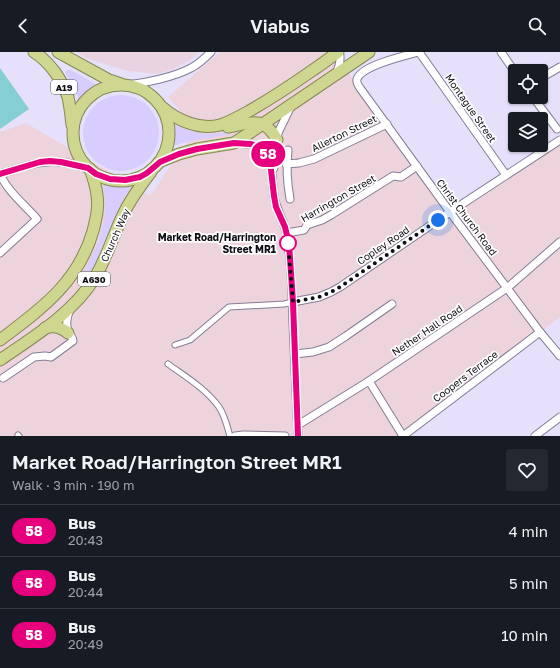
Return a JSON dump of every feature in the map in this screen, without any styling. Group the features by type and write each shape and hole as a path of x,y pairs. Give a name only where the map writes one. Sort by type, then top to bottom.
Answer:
{"highway":[{"path":"58,52 109,80 137,87 155,98 168,120 170,134 167,149 156,165"},
{"path":"161,106 172,115 198,126 221,125 271,99 338,52"},
{"path":"125,85 113,85 102,88 93,93 79,109 73,130 74,144 79,157 89,168 103,177 118,181 140,177 156,165 185,152 234,143 369,52"},
{"name":"A19","path":"35,53 52,69 63,86 68,99 73,130"},
{"path":"209,126 220,128 253,122 263,124 274,134 277,140"},
{"name":"Church Way","path":"0,360 57,319 89,287 100,270 110,249 125,211 137,191 156,165"},
{"name":"Church Way","path":"0,340 39,310 58,293 67,283 80,263 90,242 97,213 97,194 89,168"},
{"path":"45,328 57,326 63,328 68,333"}],"street":[{"path":"125,85 141,83 181,73 199,64 211,52"},
{"path":"336,74 340,64 340,56 338,52"},
{"name":"Christ Church Road","path":"418,52 384,61 362,73 358,77 357,82 450,212 540,332 560,356"},
{"name":"Montague Street","path":"418,52 506,175"},
{"path":"501,52 509,64"},
{"path":"548,74 560,68"},
{"path":"539,104 556,129"},
{"path":"273,182 278,133 292,105"},
{"name":"Allerton Street","path":"286,164 299,163 314,159 387,124"},
{"name":"Copley Road","path":"293,302 319,297 340,287 450,212 560,140"},
{"path":"234,143 259,146 268,154 276,207 287,234 293,302 298,436"},
{"path":"288,150 286,164 290,199"},
{"path":"0,253 37,219 8,188 0,174 40,162 50,161 89,168"},
{"name":"Harrington Street","path":"287,234 304,230 307,225 322,220 394,176 401,177 417,166"},
{"name":"Nether Hall Road","path":"298,425 368,381 507,288 560,242"},
{"path":"175,345 190,340 229,307 284,304 293,302"},
{"path":"3,378 34,357 51,357 73,342 73,338 68,333 67,319 74,303"},
{"path":"295,354 313,352 329,347 392,304"},
{"name":"Coopers Terrace","path":"403,436 540,332"},
{"path":"168,364 203,389 219,407 226,421 230,436"},
{"path":"368,381 403,436"},
{"path":"535,436 560,417"},
{"path":"235,436 285,436"}],"shaded area":[{"path":"76,52 199,52 189,61 171,70 157,74 128,71 88,59"},
{"path":"220,52 332,52 387,124 450,212 542,152 548,152 548,148 560,140 560,317 403,436 0,436 0,132 26,123 150,196 196,129 168,97"},
{"path":"0,68 29,109 0,129"},
{"path":"67,70 71,70 97,85 85,93 79,100 65,73"},
{"path":"114,95 128,95 142,101 153,112 159,126 159,140 156,148 148,160 142,165 128,171 114,171 100,165 89,154 83,140 83,126 89,112 100,101"},
{"path":"175,125 194,132 210,134 246,127 225,135 190,141 173,146 173,126"},
{"path":"103,185 112,187 131,187 123,200 104,248 92,273 85,270 98,243 105,217"}],"bus line":[{"name":"58","path":"0,174 40,162 50,161 88,168 96,174 118,181 140,177 160,162 179,154 197,149 234,143 259,146 264,150 268,154 270,161 276,207 285,227 289,244 293,302 298,436"}],"place":[{"name":"Market Road/Harrington Street MR1","path":"288,243"}],"route":[{"path":"288,243 293,302 319,297 340,287 438,220"}]}
